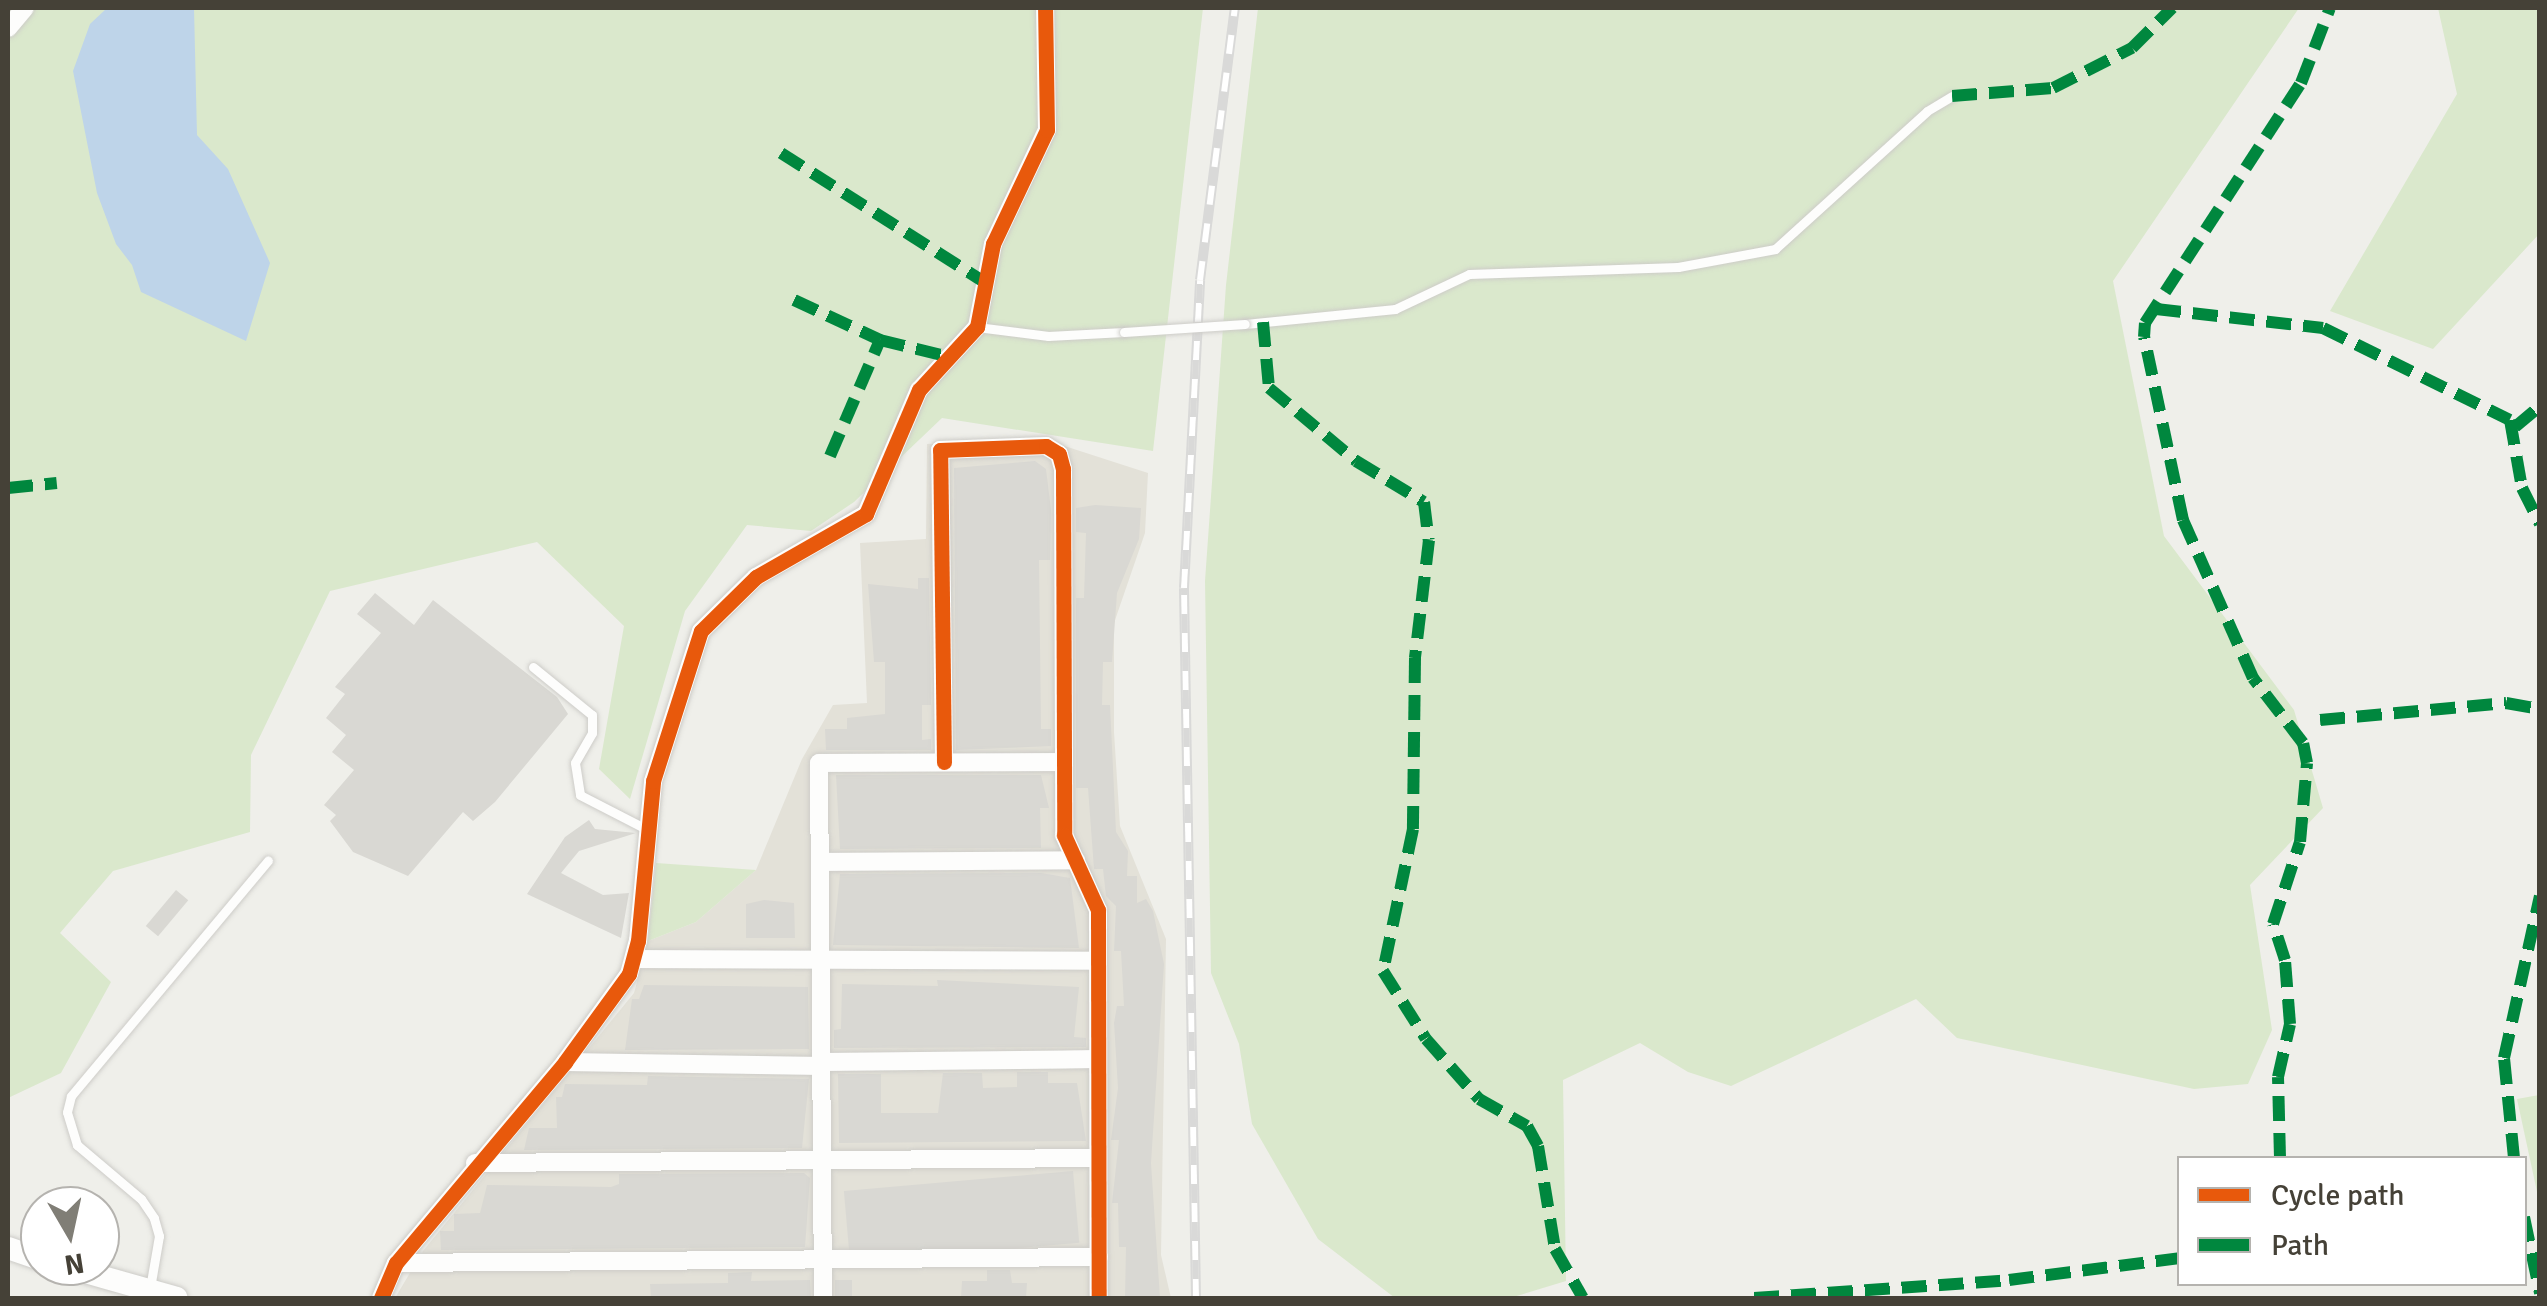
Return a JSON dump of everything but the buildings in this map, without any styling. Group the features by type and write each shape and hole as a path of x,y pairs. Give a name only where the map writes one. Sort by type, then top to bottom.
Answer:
{"street":[{"path":"8,28 25,8"},
{"path":"381,1298 396,1263 475,1163 566,1062 622,988 634,959 653,780 711,614 756,577 866,514 919,390 977,327 993,244 1047,130 1045,8"},
{"path":"944,762 940,450 1046,446 1059,454 1063,469 1064,835 1098,910 1099,1298"},
{"path":"824,1298 819,763 1063,762"},
{"path":"821,862 1076,860"},
{"path":"634,959 1097,960"},
{"path":"566,1062 822,1064 1097,1059"},
{"path":"475,1163 1098,1158"},
{"path":"396,1263 1099,1257"},
{"path":"120,1282 176,1298"}],"lane":[{"path":"977,327 1048,336 1245,324 1394,309 1469,274 1678,267 1775,249 1927,111 1952,96"},
{"path":"533,668 592,714 592,733 575,763 580,794 648,830"},
{"path":"150,1291 158,1236 154,1218 142,1199 77,1145 67,1112 71,1096 268,860"}],"shaded area":[{"path":"1049,441 1148,473 1145,533 1114,623 1114,732 1120,826 1166,939 1161,1255 1171,1298 395,1298 423,1251 634,993 648,941 696,922 756,870 802,759 833,705 867,703 860,543 926,539 927,444"}],"green space":[{"path":"8,8 1203,8 1153,451 942,418 854,502 811,531 747,525 685,611 630,799 599,769 624,626 537,542 330,591 251,755 250,832 113,871 60,933 111,982 61,1073 8,1098"},
{"path":"1258,8 2299,8 2113,281 2164,536 2294,710 2323,808 2250,885 2272,1030 2248,1084 2194,1089 1957,1038 1916,999 1731,1086 1688,1072 1640,1043 1563,1080 1566,1281 1510,1298 1395,1298 1318,1239 1252,1124 1239,1044 1211,973 1205,581 1226,285"},
{"path":"2438,8 2539,8 2540,233 2433,349 2330,311 2457,94"},
{"path":"656,863 756,870 696,922 648,941"},
{"path":"2539,1095 2540,1201 2517,1099"}],"water":[{"path":"107,8 194,8 197,135 228,169 270,263 246,341 141,292 132,265 116,244 97,193 73,71 90,24"}],"railway":[{"path":"1196,1298 1184,588 1200,280 1235,8"}],"marked path":[{"path":"1952,96 2053,88 2132,48 2172,8"},
{"path":"2280,1156 2278,1077 2290,1024 2285,960 2273,924 2300,842 2307,763 2303,743 2253,678 2183,520 2144,337 2145,323 2301,83 2330,8"},
{"path":"781,153 983,281"},
{"path":"794,300 880,340 954,358"},
{"path":"2156,309 2323,328 2510,420 2522,488 2540,524"},
{"path":"1263,322 1269,388 1356,461 1424,502 1429,540 1415,658 1413,829 1383,971 1426,1039 1479,1099 1527,1126 1538,1146 1555,1249 1583,1298"},
{"path":"830,456 880,340"},
{"path":"2515,427 2540,406"},
{"path":"8,488 57,483"},
{"path":"2320,720 2506,703 2540,709"},
{"path":"2514,1156 2504,1058 2540,896"},
{"path":"2527,1231 2540,1293"},
{"path":"1754,1298 2009,1280 2177,1258"}],"cycle path":[{"path":"381,1298 396,1263 565,1062 629,974 638,941 653,781 701,631 756,577 866,514 919,390 977,327 993,244 1047,130 1045,8"},
{"path":"944,762 940,450 1046,446 1059,454 1063,469 1064,835 1098,910 1099,1298"}]}
